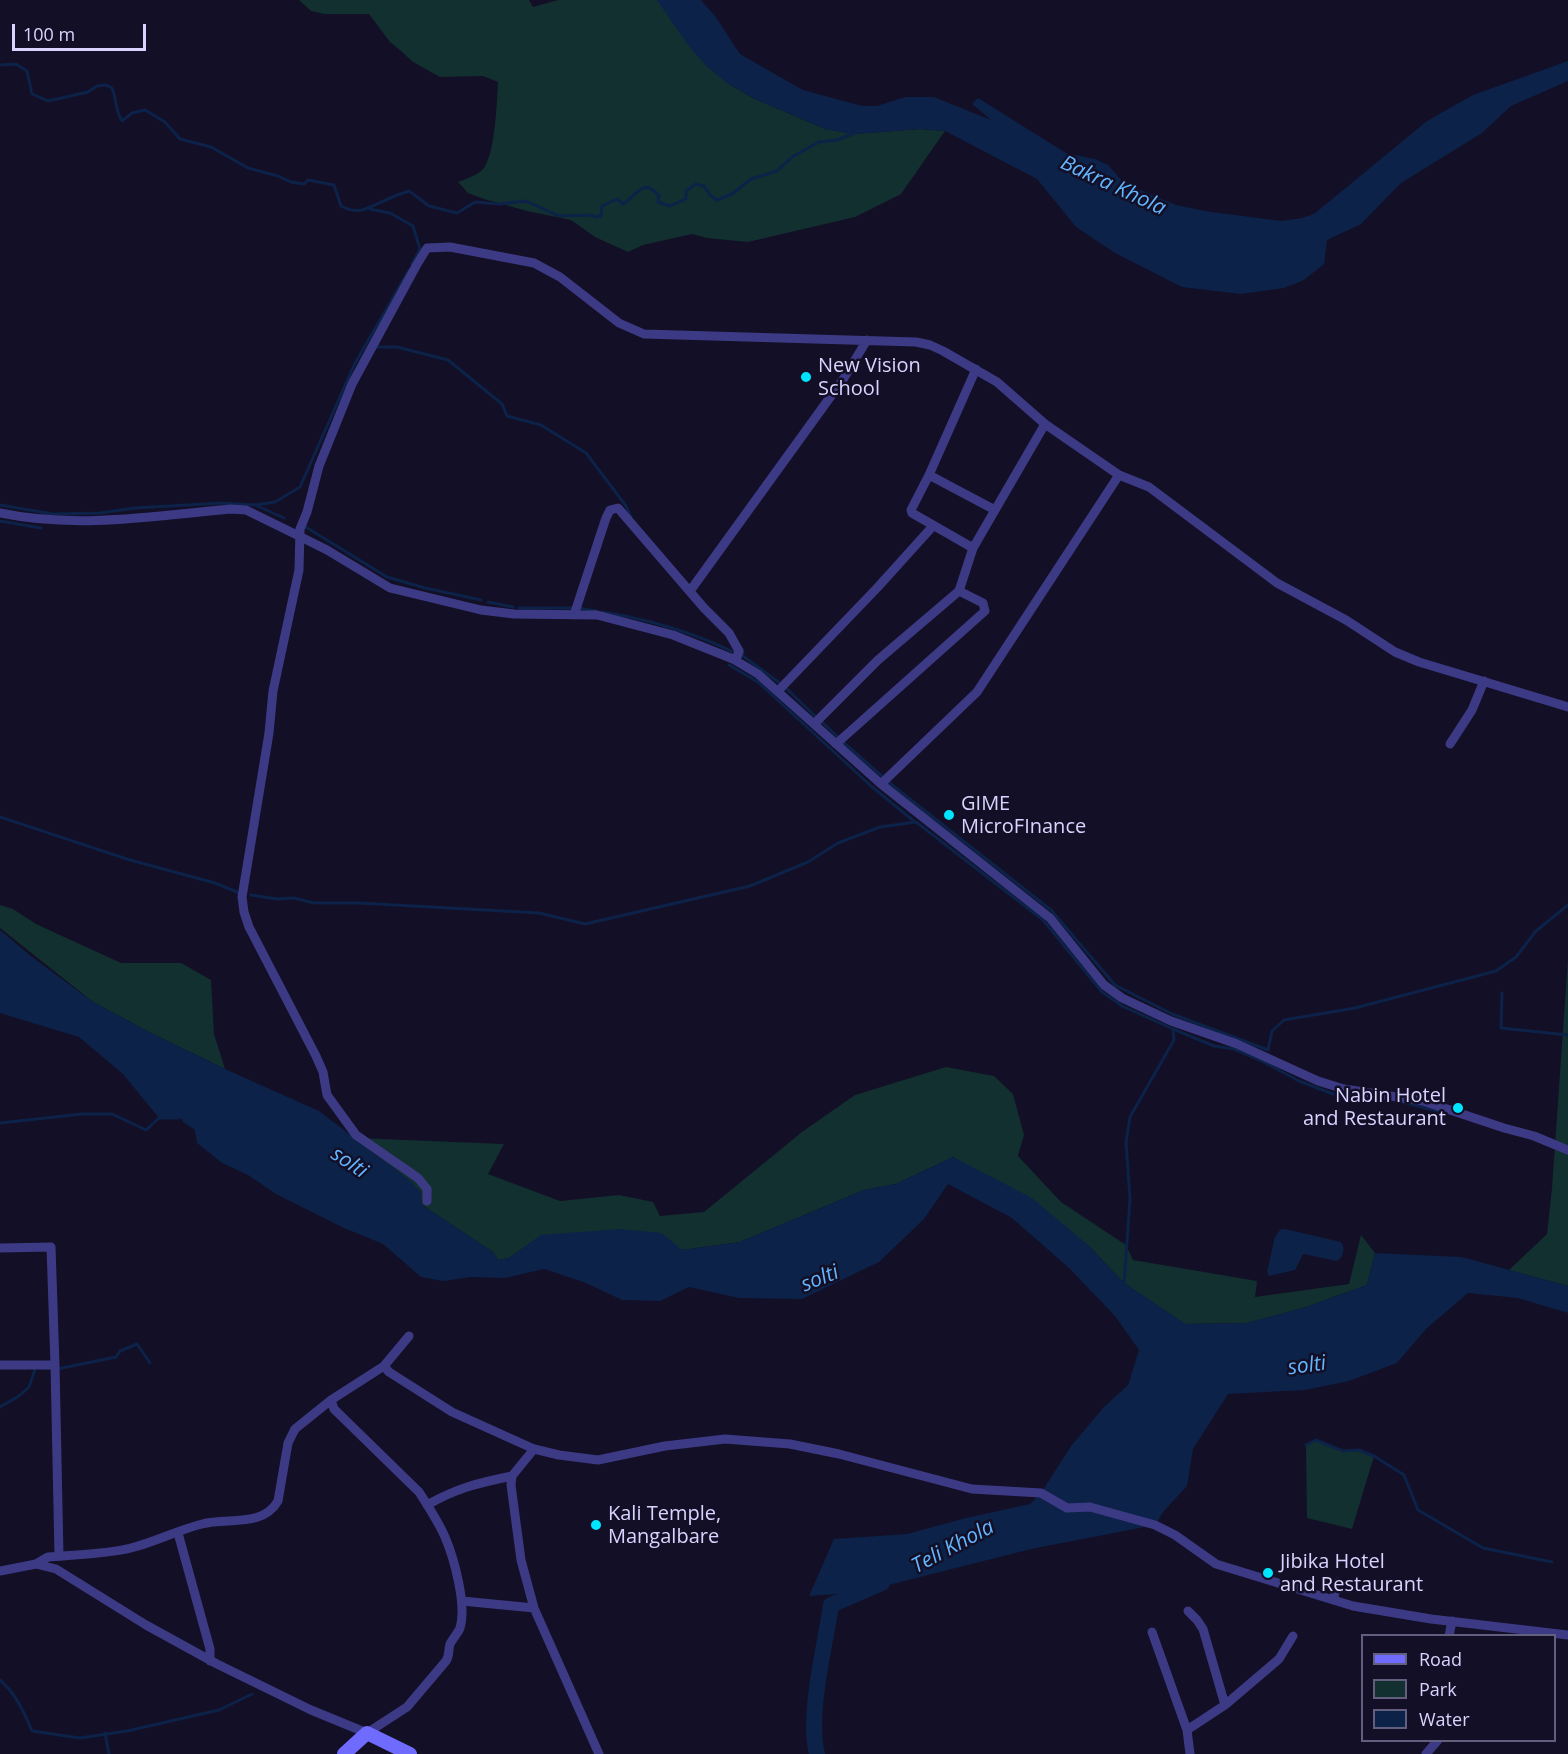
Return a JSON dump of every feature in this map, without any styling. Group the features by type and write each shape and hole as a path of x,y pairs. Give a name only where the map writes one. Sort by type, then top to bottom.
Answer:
{"street":[{"path":"427,1201 427,1189 417,1178 356,1136 327,1095 323,1072 316,1056 249,927 244,912 243,890 269,733 273,691 299,570 299,536 319,466 352,384 427,248 450,248 534,263 560,277 619,323 644,334 867,340 916,342 930,345 997,382 1045,424 1119,475 1149,487 1277,583 1346,620 1395,652 1419,662 1568,707"},
{"path":"690,591 837,388 867,340"},
{"path":"973,548 933,526 910,510 929,475 976,369"},
{"path":"814,724 878,660 959,591 973,548 1045,424"},
{"path":"929,475 995,510"},
{"path":"881,784 977,692 1119,475"},
{"path":"574,615 606,519 613,508 618,508 704,608 729,633 739,651 736,660"},
{"path":"0,513 37,519 104,520 230,509 246,510 327,550 390,588 481,610 514,614 597,615 673,635 736,660 758,674 778,691 881,784 1014,887 1050,918 1104,985 1122,998 1171,1021 1237,1044 1318,1081 1344,1089 1422,1101 1534,1136 1568,1150"},
{"path":"778,691 933,526"},
{"path":"836,744 985,611 983,603 959,591"},
{"path":"1449,744 1472,710 1484,681"},
{"path":"0,1248 51,1247 59,1556"},
{"path":"0,1571 36,1564 48,1557 130,1549 201,1524 254,1519 274,1507 280,1494 286,1450 295,1429 331,1400 384,1366 409,1336"},
{"path":"0,1365 55,1365"},
{"path":"384,1366 389,1372 452,1412 534,1449 559,1455 598,1460 665,1446 725,1439 790,1444 839,1454 965,1488 1041,1492 1067,1508 1090,1508 1155,1525 1175,1535 1216,1564 1353,1606 1568,1635"},
{"path":"331,1400 334,1409 418,1492 427,1505 445,1537 462,1601 460,1629 451,1642 446,1661 407,1707 367,1733 344,1754"},
{"path":"427,1505 450,1492 470,1485 512,1476 534,1449"},
{"path":"512,1476 521,1560 534,1608 599,1754"},
{"path":"178,1533 210,1649 210,1661"},
{"path":"36,1564 56,1569 146,1625 210,1661 311,1710 410,1754"},
{"path":"1333,1600 1338,1582"},
{"path":"462,1601 534,1608"},
{"path":"1188,1611 1203,1629 1225,1705"},
{"path":"1449,1634 1452,1621"},
{"path":"1152,1632 1187,1730 1190,1754"},
{"path":"1187,1730 1225,1705 1279,1659 1293,1636"},
{"path":"1426,1754 1436,1742"}],"green space":[{"path":"299,0 529,0 533,7 558,0 657,0 727,83 753,98 825,129 854,134 920,129 945,131 901,194 855,217 748,242 707,238 692,234 643,245 628,252 595,237 571,220 484,199 468,193 458,182 479,173 488,161 495,126 498,82 483,76 440,77 413,62 390,42 369,14 325,14 311,11"},
{"path":"0,905 13,909 36,924 121,963 181,963 211,980 214,1034 225,1069 93,1002 0,928"},
{"path":"1568,958 1568,1286 1509,1270 1547,1234"},
{"path":"946,1067 994,1076 1013,1094 1024,1135 1018,1156 1061,1202 1126,1245 1133,1260 1257,1281 1255,1297 1349,1284 1361,1235 1375,1253 1367,1285 1303,1308 1247,1323 1185,1324 1124,1283 1088,1245 953,1157 896,1184 864,1190 740,1242 682,1250 542,1235 509,1258 498,1260 493,1252 422,1205 356,1138 504,1144 488,1174 560,1201 619,1195 653,1202 660,1216 704,1212 802,1132 855,1095"},
{"path":"1316,1440 1343,1451 1359,1450 1374,1456 1352,1529 1307,1518 1306,1445"}],"water":[{"name":"Bakra Khola","path":"657,0 701,0 715,16 740,54 803,90 862,106 877,106 905,97 934,97 991,120 972,104 978,98 1066,153 1095,159 1108,165 1124,183 1176,205 1282,221 1314,214 1427,121 1473,95 1568,61 1568,81 1511,106 1482,133 1401,183 1361,224 1327,240 1324,264 1304,280 1284,288 1241,294 1182,287 1115,253 1076,227 1037,179 945,131 920,129 854,134 825,129 753,98 727,83 706,66 687,44"},
{"name":"solti","path":"0,930 93,1002 225,1069 319,1111 412,1182 421,1193 422,1205 493,1252 498,1260 509,1258 541,1235 620,1229 662,1233 682,1250 740,1242 864,1190 896,1184 953,1157 1032,1198 1088,1245 1124,1283 1186,1324 1247,1323 1303,1308 1367,1285 1375,1253 1462,1257 1568,1286 1568,1313 1518,1298 1468,1293 1426,1329 1397,1363 1349,1381 1305,1390 1228,1394 1193,1449 1187,1486 1164,1511 1155,1525 1031,1549 861,1592 809,1596 834,1539 907,1534 1030,1504 1041,1493 1071,1446 1103,1408 1128,1385 1139,1350 1115,1316 1069,1268 1012,1218 948,1184 924,1219 879,1262 802,1299 739,1298 689,1287 660,1301 622,1300 586,1283 544,1269 505,1278 471,1277 443,1281 421,1277 383,1244 344,1228 276,1194 248,1175 222,1163 197,1143 194,1126 177,1117 159,1118 123,1074 79,1037 0,1013"},
{"path":"1285,1229 1341,1242 1344,1249 1342,1255 1337,1261 1303,1254 1295,1270 1269,1276 1267,1272 1275,1237 1280,1230"}],"waterway":[{"path":"0,65 16,64 27,71 32,94 48,101 88,92 97,86 106,85 112,88 122,121 132,113 145,110 165,122 180,139 211,147 248,168 291,182 304,184 308,180 334,185 341,206 354,210 364,209 409,191 429,206 457,213 475,202 498,204 526,201 559,216 601,216 602,206 617,199 623,204 644,188 653,190 659,196 658,202 670,206 686,199 686,191 696,184 704,186 717,200 732,194 751,179 777,171 792,157 819,142 837,140 855,133"},
{"path":"370,209 390,213 413,226 420,249 412,264"},
{"path":"255,505 275,502 300,487 354,365 409,270"},
{"path":"377,347 397,347 448,360 502,404 507,416 541,425 586,453 626,506 631,517"},
{"path":"0,505 53,514 100,513 135,508 222,503 255,505 284,518"},
{"path":"0,521 41,528"},
{"path":"304,526 387,577 481,600"},
{"path":"488,602 513,607"},
{"path":"519,608 573,608"},
{"path":"579,608 596,611"},
{"path":"602,612 669,627 733,652"},
{"path":"742,649 743,656 781,684"},
{"path":"729,665 758,682 871,786 915,822"},
{"path":"787,689 817,718"},
{"path":"821,721 839,738"},
{"path":"843,742 884,778"},
{"path":"887,781 1051,910 1115,985 1172,1014 1268,1050 1272,1031 1284,1020 1355,1008 1496,971 1516,957 1536,931 1568,905"},
{"path":"0,817 130,860 215,883 239,893"},
{"path":"251,895 277,899 294,898 314,903 359,903 539,913 585,924 750,886 808,862 838,843 880,827 916,822 1043,920 1102,992 1122,1006 1173,1029 1174,1040 1130,1117 1126,1142 1130,1198 1124,1285"},
{"path":"1502,993 1501,1028 1568,1035"},
{"path":"1173,1029 1214,1046 1234,1049 1299,1081 1333,1094 1377,1098"},
{"path":"1398,1101 1441,1112"},
{"path":"0,1123 82,1114 112,1114 146,1130 159,1118 178,1118"},
{"path":"184,1121 195,1128"},
{"path":"57,1369 116,1357 120,1351 137,1344 150,1363"},
{"path":"0,1407 29,1387 35,1369"},
{"path":"1306,1445 1316,1440 1343,1451 1359,1450 1374,1456 1404,1475 1418,1510 1483,1548 1552,1562"},
{"name":"Teli Khola","path":"817,1754 814,1738 815,1700 831,1605 882,1583"},
{"path":"0,1680 15,1697 32,1731 80,1738 127,1731 219,1710 252,1694"},
{"path":"105,1733 109,1754"}],"place":[{"name":"New Vision School","path":"806,377"},
{"name":"GIME MicroFInance","path":"949,815"},
{"name":"Nabin Hotel and Restaurant","path":"1458,1108"},
{"name":"Kali Temple, Mangalbare","path":"596,1525"},
{"name":"Jibika Hotel and Restaurant","path":"1268,1573"}]}
